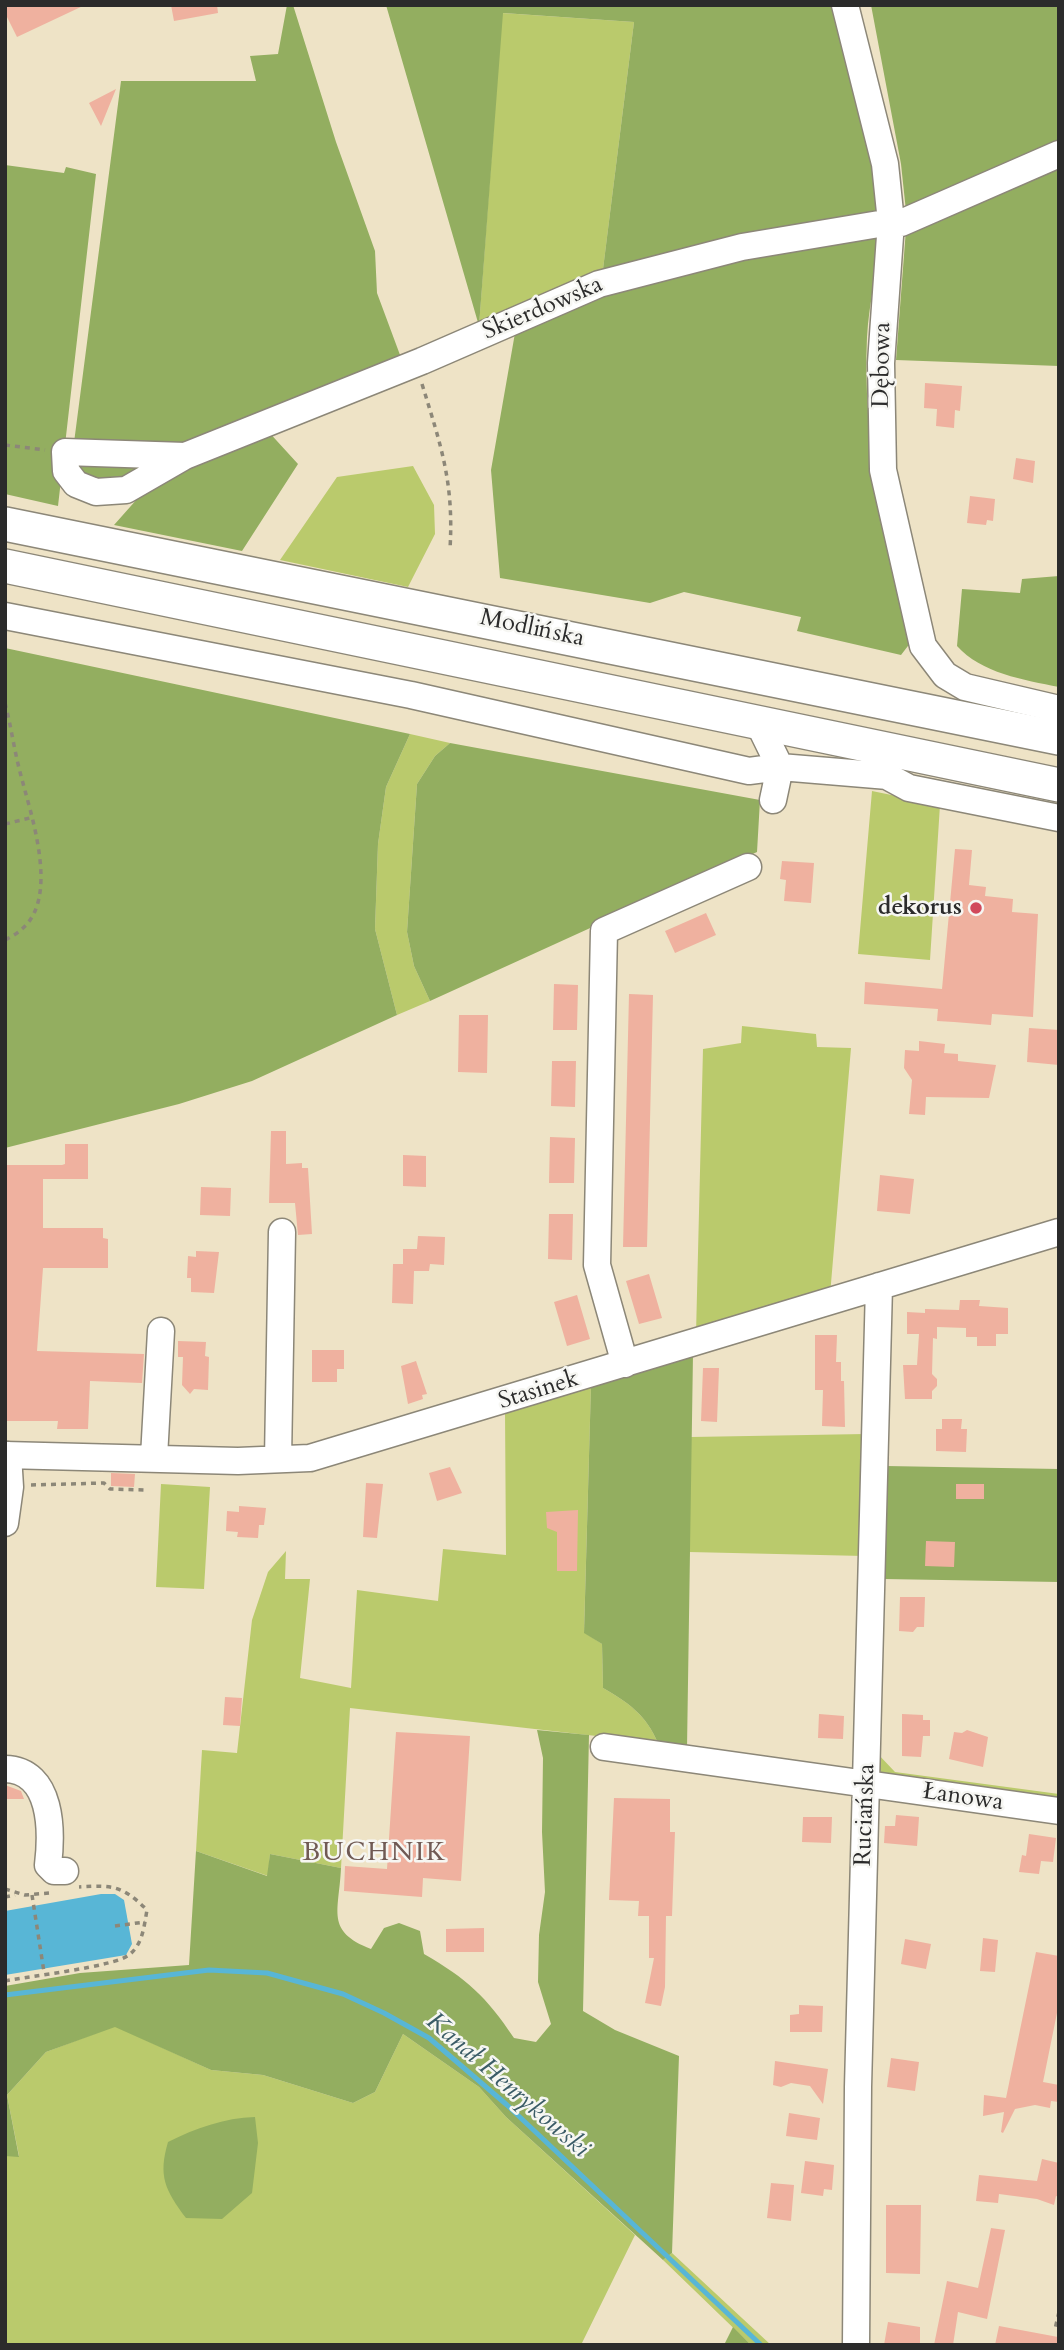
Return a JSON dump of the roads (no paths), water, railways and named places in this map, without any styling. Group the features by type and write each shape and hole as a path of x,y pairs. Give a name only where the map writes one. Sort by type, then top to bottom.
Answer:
{"main road":[{"name":"Modlińska","path":"5,524 1059,738"},
{"name":"Modlińska","path":"5,566 1059,785"}],"street":[{"name":"Dębowa","path":"845,5 885,164 891,222 881,363 883,470 923,646 945,675 965,687 1059,709"},
{"name":"Skierdowska","path":"185,456 65,452 66,471 71,480 86,490 112,493 126,490 185,456 422,361 599,284 742,247 891,222 901,223 1059,154"},
{"path":"5,615 411,695 748,771 780,767 888,776"},
{"path":"760,723 780,767 773,800"},
{"name":"Modlińska","path":"805,733 909,788 1059,818"},
{"path":"625,1364 597,1265 604,931 748,867"},
{"path":"278,1459 282,1232"},
{"name":"Stasinek","path":"6,1455 238,1461 310,1458 1059,1232"},
{"name":"Ruciańska","path":"856,2345 858,2087 879,1286"},
{"path":"154,1457 161,1331"},
{"path":"5,1523 9,1495 6,1455"},
{"name":"Łanowa","path":"604,1747 1059,1811"},
{"path":"5,1769 20,1772 32,1781 44,1796 51,1825 48,1865 69,1880"}],"water":[{"path":"101,1894 115,1894 124,1900 132,1944 126,1955 5,1975 5,1911"}],"waterway":[{"name":"Kanał Henrykowski","path":"5,1995 209,1970 267,1973 343,1994 429,2038 507,2105 761,2345"}],"place":[{"name":"dekorus","path":"976,908"}],"district":[{"name":"BUCHNIK","path":"375,1854"}]}
